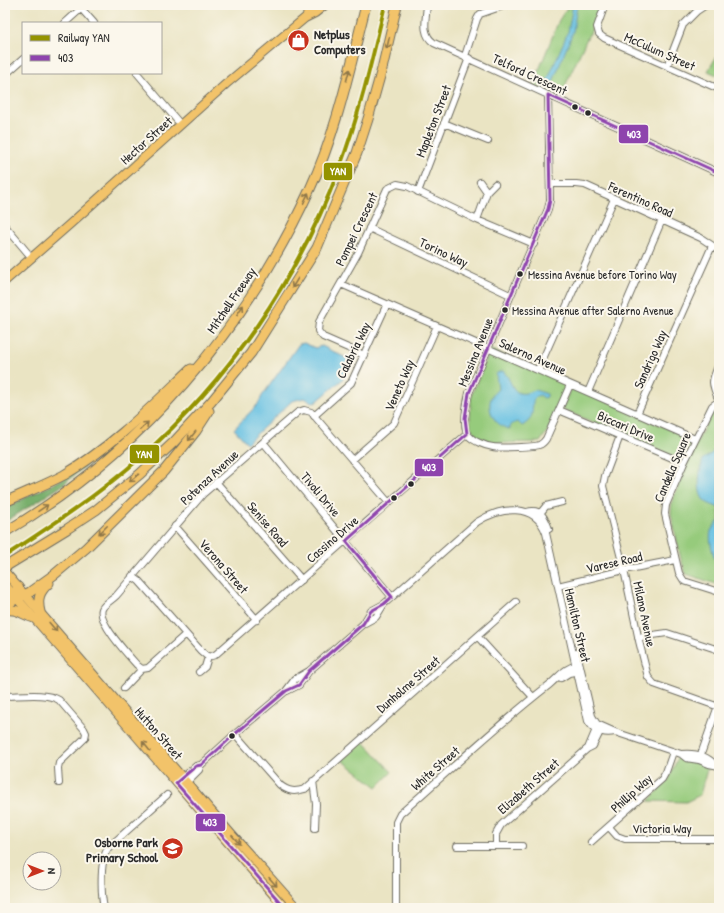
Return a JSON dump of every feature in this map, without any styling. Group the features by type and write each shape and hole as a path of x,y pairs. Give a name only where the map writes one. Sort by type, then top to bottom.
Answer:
{"highway":[{"name":"Mitchell Freeway","path":"5,532 81,480 121,448 157,414 177,393 218,342 255,288 290,230 311,188 327,146 340,105 366,5"},
{"path":"14,595 30,592 55,574 86,548 164,471 196,431 230,380 251,353 317,248 357,153 382,69 397,5"},
{"path":"5,502 62,475 94,455 144,415 218,342"},
{"path":"5,567 67,530 96,510 174,442 230,380"},
{"path":"5,610 16,610 22,612 28,617 37,615 40,593 53,579 55,574"}],"main road":[{"name":"Hector Street","path":"305,18 311,9 316,5"},
{"name":"Hector Street","path":"5,281 226,84 305,18 315,13 325,5"},
{"name":"Hutton Street","path":"5,572 12,579 14,595 37,615 132,729 181,783 286,906"}],"street":[{"name":"Telford Crescent","path":"427,5 425,32 434,42 719,173"},
{"name":"Mapleton Street","path":"418,192 467,57 477,19 480,14 506,5"},
{"name":"McCulum Street","path":"604,5 597,27 599,34 604,38 719,89"},
{"path":"667,66 683,25 697,11 706,5"},
{"path":"66,22 82,6 93,22"},
{"path":"5,75 22,61"},
{"path":"138,74 181,125"},
{"name":"Messina Avenue","path":"467,434 465,424 469,393 548,210 550,200 550,184 548,95"},
{"path":"444,123 488,141"},
{"path":"480,182 487,192"},
{"name":"Pompei Crescent","path":"364,355 323,337 318,331 319,322 358,253 387,189 397,184 407,186 477,220 534,244"},
{"path":"477,220 487,192 495,184"},
{"name":"Ferentino Road","path":"550,184 585,185 701,238 719,250"},
{"path":"538,370 614,199"},
{"path":"588,392 662,220"},
{"path":"5,226 32,258"},
{"name":"Torino Way","path":"369,228 510,296"},
{"name":"Sandrigo Way","path":"637,414 712,246"},
{"name":"Salerno Avenue","path":"341,284 695,439"},
{"name":"Calabria Way","path":"314,416 351,383 387,304"},
{"name":"Veneto Way","path":"352,460 394,423 436,326"},
{"path":"719,364 712,379 719,401"},
{"path":"467,434 476,441 493,447 539,446 546,439 570,385"},
{"name":"Candella Square","path":"719,401 712,406 695,439 666,505 665,514 675,560 679,573 684,581 719,592"},
{"name":"Potenza Avenue","path":"142,669 137,666 110,633 101,613 102,608 116,596 203,494 216,482 298,412 304,410 311,412 314,416"},
{"name":"Biccari Drive","path":"559,410 684,463"},
{"path":"314,416 389,503"},
{"name":"Cassino Drive","path":"199,672 205,667 208,657 215,655 257,620 467,434"},
{"name":"Milano Avenue","path":"620,436 605,476 603,486 648,677 654,684 719,705"},
{"name":"Tivoli Drive","path":"263,442 392,597"},
{"name":"Senise Road","path":"216,482 302,580"},
{"path":"538,515 546,506 562,502"},
{"name":"Hamilton Street","path":"181,783 196,766 201,765 286,691 295,679 309,671 363,624 371,612 384,604 477,522 485,517 502,511 510,510 538,515 544,526 552,550 560,586 578,668 586,717 590,725 600,728"},
{"name":"Verona Street","path":"175,526 257,620"},
{"name":"Varese Road","path":"560,586 624,570 675,560"},
{"path":"132,576 208,657"},
{"name":"Dunholme Street","path":"235,734 280,786 287,791 295,792 305,789 516,602"},
{"path":"638,638 667,633 719,650"},
{"path":"124,688 142,669 148,668 186,634"},
{"path":"478,637 533,697"},
{"name":"White Street","path":"396,908 396,822 400,814 533,697 557,678 563,671 578,668"},
{"path":"5,696 46,696 56,698 86,733 84,738 59,763 59,783"},
{"path":"702,758 705,742 708,738 719,705"},
{"path":"600,728 609,733 615,732 680,754 686,758 702,758 709,764 717,765"},
{"name":"Elizabeth Street","path":"496,846 496,834 501,825 587,749 600,728"},
{"name":"Phillip Way","path":"591,842 662,779 673,752"},
{"path":"313,781 316,804 315,828"},
{"path":"104,908 102,899 103,861 107,848 167,795"},
{"name":"Victoria Way","path":"609,827 617,836 624,838 719,839"},
{"path":"458,846 522,846"},
{"path":"99,908 102,899"}],"green space":[{"path":"569,5 600,5 590,34 560,97 533,85 559,20"},
{"path":"719,52 719,76 708,71"},
{"path":"490,349 569,384 549,429 540,442 494,443 477,436 470,427 471,396"},
{"path":"572,385 693,440 684,461 562,409"},
{"path":"719,404 719,585 686,574 681,559 671,514 672,502 691,454 714,408"},
{"path":"91,462 60,487 5,522 5,508 57,482"},
{"path":"363,741 392,772 377,787 342,760"},
{"path":"678,757 708,766 700,795 686,802 648,801 668,781"}],"water":[{"path":"573,5 577,5 573,32 552,84 547,81 568,32"},
{"path":"304,343 315,348 322,346 352,361 343,379 315,403 304,398 292,401 247,443 234,429 258,404 262,396 299,344"},
{"path":"503,371 517,392 527,393 535,390 547,394 547,397 544,398 540,395 536,397 533,404 531,418 528,422 522,426 518,422 515,423 511,425 510,429 505,428 496,421 490,407 492,395 498,389 496,374"},
{"path":"719,445 719,508 704,501 699,485 703,459 710,455"},
{"path":"719,521 719,567 712,549 710,535 712,529"}],"rail line":[{"name":"YAN","path":"5,556 57,522 124,472 140,458 172,428 202,396 257,326 303,249 322,210 339,169 359,108 385,5"}],"transit line":[{"name":"403","path":"548,95 719,173"},
{"name":"403","path":"467,434 465,418 469,393 548,209 550,200 548,95"},
{"name":"403","path":"346,541 467,434"},
{"name":"403","path":"346,541 392,597"},
{"name":"403","path":"285,908 176,783 196,766 201,765 286,691 299,685 309,671 363,624 371,611 384,604 392,597"}],"place":[{"name":"Netplus Computers","path":"299,41"},
{"name":"Messina Avenue before Torino Way","path":"520,274"},
{"name":"Messina Avenue after Salerno Avenue","path":"505,310"},
{"name":"Osborne Park Primary School","path":"173,849"}]}
